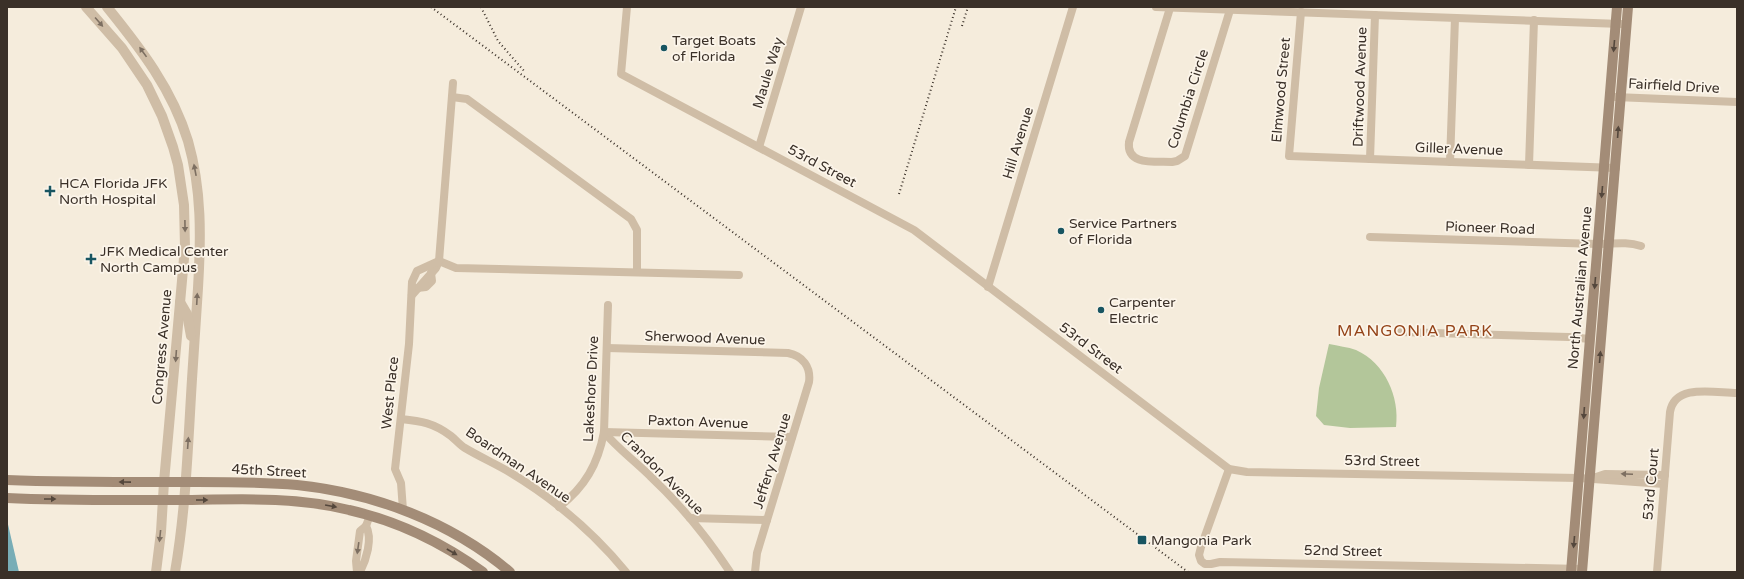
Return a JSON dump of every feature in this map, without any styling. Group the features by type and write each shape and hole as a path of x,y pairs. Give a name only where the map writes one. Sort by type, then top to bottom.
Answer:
{"main road":[{"name":"North Australian Avenue","path":"1571,570 1617,7"},
{"name":"North Australian Avenue","path":"1582,570 1610,244 1628,7"},
{"name":"45th Street","path":"9,480 248,482 297,485 352,494 403,510 462,538 510,572"},
{"name":"45th Street","path":"9,498 163,500 248,499 312,503 350,510 392,523 430,539 456,553 483,572"},
{"path":"370,515 380,507 391,506"}],"street":[{"name":"Congress Avenue","path":"86,7 122,48 147,85 164,120 173,147 182,184 186,227 161,532 156,572"},
{"path":"107,7 140,48 159,77 173,103 181,121 193,162 199,197 201,225 194,354 185,482 175,572"},
{"name":"53rd Street","path":"627,7 621,74 914,230 1229,469 1247,472 1579,478 1590,480 1664,484"},
{"name":"Maule Way","path":"759,148 801,7"},
{"name":"Hill Avenue","path":"988,287 1073,7"},
{"path":"1156,7 1627,24"},
{"name":"Columbia Circle","path":"1170,8 1129,142 1132,155 1140,160 1172,162 1181,159 1184,156 1230,10"},
{"name":"Elmwood Street","path":"1301,12 1289,156 1302,157"},
{"name":"Driftwood Avenue","path":"1370,159 1375,15"},
{"path":"1450,162 1455,18"},
{"path":"1529,165 1534,20"},
{"path":"414,292 426,287 432,281 431,273 436,268 439,261 453,82"},
{"name":"Fairfield Drive","path":"1610,96 1737,102"},
{"path":"452,97 467,99 631,219 637,230 636,272"},
{"name":"Giller Avenue","path":"1302,157 1616,168"},
{"name":"Pioneer Road","path":"1370,237 1610,244"},
{"path":"439,261 456,268 739,275"},
{"name":"West Place","path":"403,510 404,502 401,494 401,483 395,469 414,292 412,282 417,271 439,261"},
{"path":"180,302 187,314 194,354"},
{"name":"Lakeshore Drive","path":"559,507 577,492 593,469 601,448 604,432 608,305"},
{"path":"1401,332 1569,337 1590,339"},
{"name":"Sherwood Avenue","path":"607,348 788,354 802,359"},
{"name":"Jeffery Avenue","path":"755,572 757,553 810,377 808,367 802,359"},
{"name":"53rd Court","path":"1657,572 1670,412 1676,399 1689,392 1737,393"},
{"name":"Boardman Avenue","path":"401,419 427,422 451,436 464,448 511,473 559,507 598,542 626,572"},
{"name":"Paxton Avenue","path":"604,432 792,438"},
{"name":"Crandon Avenue","path":"604,432 612,442 651,476 690,518 730,572"},
{"name":"52nd Street","path":"1229,469 1201,547 1199,555 1201,561 1205,564 1220,562 1582,570"},
{"name":"53rd Street","path":"1590,480 1605,474 1664,475"},
{"path":"391,506 401,494"},
{"path":"357,572 356,560 360,532 366,526 370,515"},
{"path":"690,518 767,520"},
{"path":"360,572 365,560 370,532 366,526"}],"green space":[{"path":"1329,344 1356,350 1375,363 1388,382 1393,393 1396,404 1396,427 1350,428 1324,425 1316,416 1319,388"}],"water":[{"path":"7,520 19,572 7,572"}],"railway":[{"path":"431,7 1188,572"},
{"path":"481,7 498,41 525,72"},
{"path":"899,194 956,7"},
{"path":"962,26 968,7"}],"place":[{"name":"Target Boats of Florida","path":"664,48"},
{"name":"HCA Florida JFK North Hospital","path":"50,191"},
{"name":"Service Partners of Florida","path":"1061,231"},
{"name":"JFK Medical Center North Campus","path":"91,259"},
{"name":"Carpenter Electric","path":"1101,310"},
{"name":"Mangonia Park","path":"1142,540"}],"district":[{"name":"MANGONIA PARK","path":"1415,331"}]}
